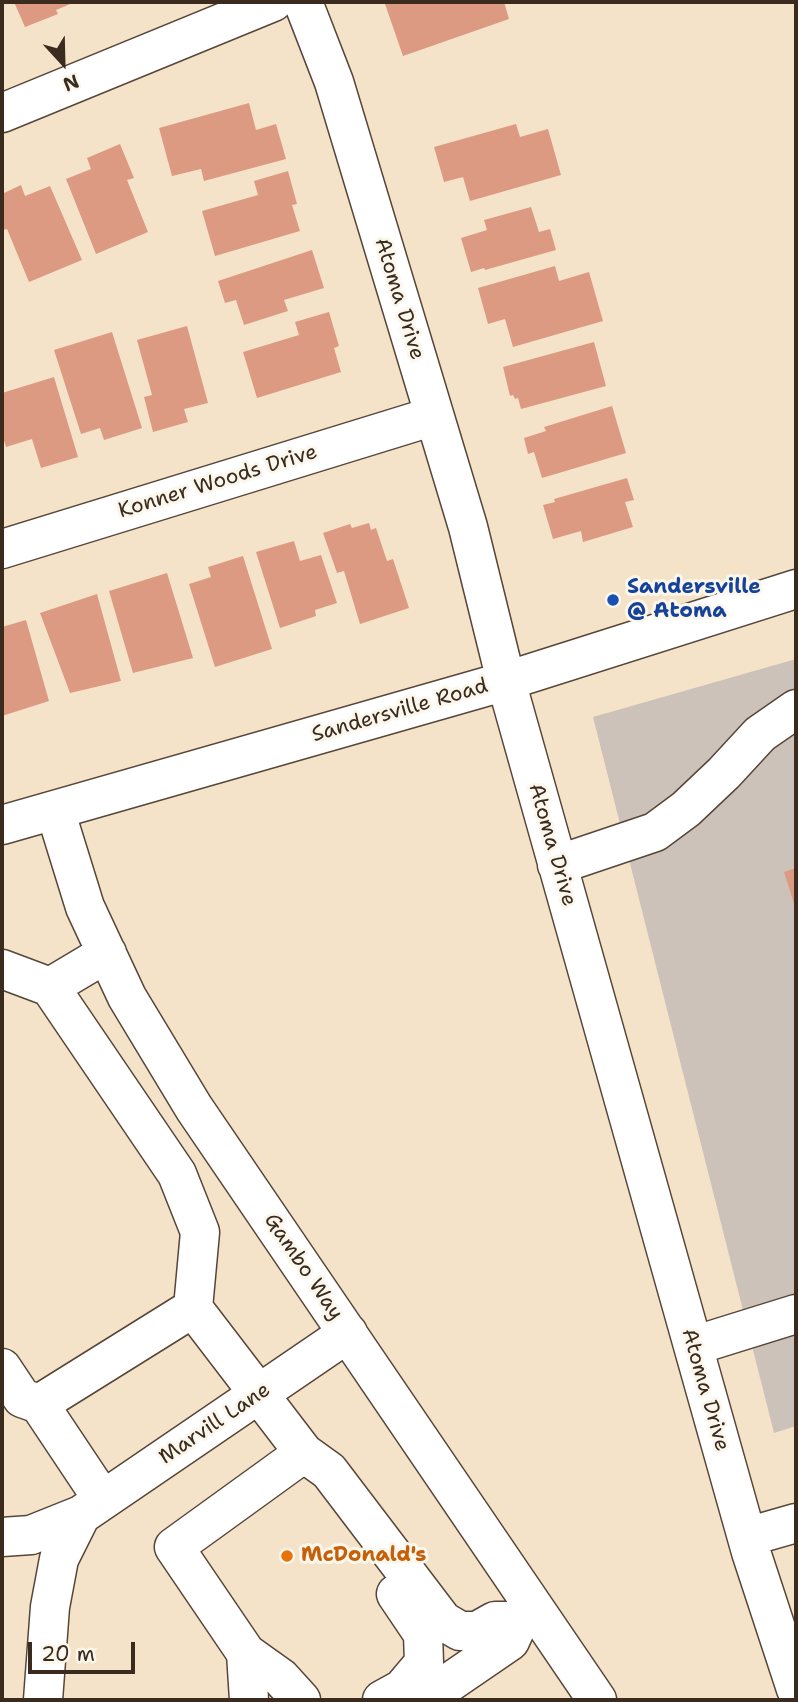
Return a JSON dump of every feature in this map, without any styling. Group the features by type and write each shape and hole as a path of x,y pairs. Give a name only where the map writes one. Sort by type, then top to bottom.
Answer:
{"street":[{"path":"2,113 273,2"},
{"name":"Atoma Drive","path":"303,2 334,82 468,527 506,681 557,865 747,1537 796,1689"},
{"name":"Konner Woods Drive","path":"2,549 434,416"},
{"name":"Sandersville Road","path":"2,825 506,681 796,589"},
{"path":"557,865 655,832 696,800 761,733 796,709"},
{"name":"Gambo Way","path":"55,810 85,907 127,996 194,1108 348,1333 527,1615 597,1700"},
{"path":"50,987 107,953"},
{"path":"2,969 50,987 177,1174 200,1232 193,1308 258,1394 317,1462 443,1622 460,1631 477,1632 495,1621 527,1615"},
{"path":"39,1404 193,1308"},
{"path":"693,1346 796,1314"},
{"name":"Marvill Lane","path":"2,1537 31,1535 92,1508 348,1333"},
{"path":"2,1368 22,1398 39,1404 92,1508"},
{"path":"301,1700 281,1678 246,1653 174,1547 317,1462"},
{"path":"317,1462 346,1520 423,1634 424,1663 402,1689 382,1700"},
{"name":"Marvill Lane","path":"43,1700 46,1644 59,1559 92,1508"},
{"path":"747,1537 796,1522"},
{"path":"429,1697 510,1641 527,1615"},
{"path":"429,1697 446,1667 448,1648 443,1622"},
{"path":"246,1653 249,1700"}],"shaded area":[{"path":"796,659 796,1426 774,1433 593,717"}],"building":[{"path":"14,2 75,2 56,10 58,14 25,27"},
{"path":"504,2 509,19 403,56 385,4"},
{"path":"249,103 256,130 276,124 286,159 204,181 201,169 172,176 159,128"},
{"path":"516,124 520,137 548,129 561,175 470,201 463,177 444,182 434,147"},
{"path":"120,144 134,178 127,180 148,232 96,254 66,179 91,169 87,158"},
{"path":"288,171 297,204 292,205 300,231 215,256 202,211 258,195 254,181"},
{"path":"21,185 25,196 50,186 82,260 29,282 7,229 2,228 2,194"},
{"path":"531,207 539,232 550,229 556,250 471,272 461,238 487,230 484,220"},
{"path":"312,250 324,288 284,300 288,311 244,325 236,300 225,303 218,281"},
{"path":"555,266 559,281 589,272 603,321 513,347 505,319 488,324 478,288"},
{"path":"329,312 339,346 334,348 341,372 257,398 243,352 299,335 295,322"},
{"path":"187,326 208,403 184,409 188,422 153,432 144,397 152,395 137,340"},
{"path":"112,332 142,428 104,440 100,428 81,434 54,350"},
{"path":"594,342 606,386 521,409 518,398 510,396 503,367"},
{"path":"54,377 78,457 41,468 32,439 6,447 2,434 2,393"},
{"path":"612,406 626,453 542,478 534,452 528,454 524,438 546,431 544,427"},
{"path":"627,478 634,500 625,502 633,527 583,542 581,531 553,539 543,505 555,502 554,499"},
{"path":"369,523 371,530 376,528 387,561 393,559 409,608 360,624 344,571 337,573 323,533 350,524 352,528"},
{"path":"294,541 300,561 321,555 337,603 315,610 316,616 280,628 256,552"},
{"path":"243,556 272,649 215,667 189,584 211,577 208,567"},
{"path":"167,573 193,658 133,673 109,591"},
{"path":"97,594 121,681 70,693 40,613"},
{"path":"26,620 49,701 2,716 2,627"},
{"path":"796,868 796,910 784,872"}],"place":[{"name":"Sandersville @ Atoma","path":"613,600"},
{"name":"McDonald's","path":"287,1556"}]}
